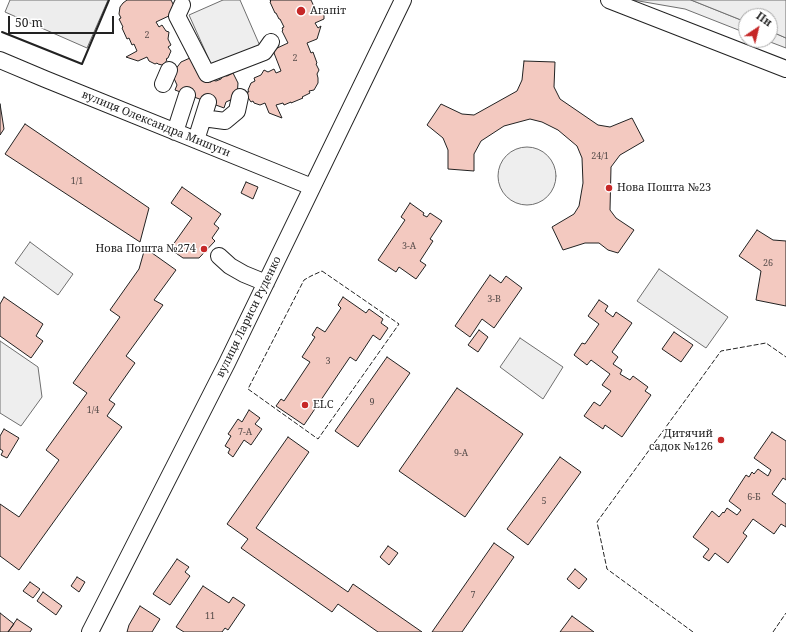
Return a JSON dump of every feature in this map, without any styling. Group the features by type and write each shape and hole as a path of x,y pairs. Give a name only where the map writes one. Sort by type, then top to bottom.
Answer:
{"street":[{"name":"вулиця Лариси Руденко","path":"90,632 227,363 403,0"},
{"path":"609,0 786,69"},
{"path":"182,5 177,16 207,74 264,52 271,42"},
{"name":"вулиця Олександра Мишуги","path":"0,60 312,187"},
{"path":"175,132 187,95"},
{"path":"203,118 225,121 237,111 240,97"},
{"path":"196,140 208,102"},
{"path":"219,256 230,266 244,274 266,283"}],"shaded area":[{"path":"10,0 108,0 87,48 5,12"},
{"path":"223,0 240,0 260,46 212,66 189,15"},
{"path":"633,0 691,0 738,19 738,30 685,9"},
{"path":"691,0 786,0 786,38 778,34 778,8 738,8 738,19"},
{"path":"778,34 786,38 786,48 778,45"},
{"path":"521,147 533,147 548,155 556,170 556,182 548,197 533,205 521,205 506,197 498,182 498,170 506,155"},
{"path":"30,242 73,274 58,295 15,263"},
{"path":"659,269 728,317 706,348 637,301"},
{"path":"520,338 563,367 543,399 500,367"},
{"path":"0,341 38,367 42,397 21,426 0,413"}],"building":[{"path":"127,0 171,0 175,8 173,14 156,22 159,27 162,25 166,31 169,32 168,39 171,45 168,47 171,51 168,58 162,65 149,61 147,57 138,61 126,57 137,51 129,38 127,39 119,19 121,18 119,14 120,7"},
{"path":"270,0 311,0 317,13 320,11 324,14 324,19 315,23 318,28 321,26 317,39 307,43 311,53 313,52 319,70 317,74 318,83 314,90 309,91 310,93 302,97 303,98 284,105 283,103 276,105 282,118 269,113 265,103 260,105 254,103 253,101 251,102 247,96 251,83 255,81 254,78 261,75 264,70 268,72 274,69 276,73 281,71 274,53 275,49 288,43 282,31 282,28 284,27 275,13"},
{"path":"190,58 202,79 211,82 212,80 216,81 221,79 223,75 227,76 233,73 238,83 237,97 226,102 224,108 175,90 177,85 172,74 181,62"},
{"path":"524,61 555,62 554,87 560,99 598,125 610,127 632,118 644,141 620,155 611,167 610,210 616,218 634,230 618,253 608,250 599,243 585,243 563,250 552,227 574,214 579,206 583,183 582,158 577,146 558,130 542,122 530,119 504,126 481,141 474,154 474,171 448,169 448,150 443,138 427,125 441,104 462,114 474,115 517,91 522,80"},
{"path":"0,104 4,129 0,135"},
{"path":"25,124 149,208 140,242 5,154"},
{"path":"246,182 258,187 253,199 241,193"},
{"path":"182,187 221,214 214,224 219,228 212,238 215,241 199,258 183,258 170,249 192,218 171,203"},
{"path":"410,203 424,213 423,215 427,217 430,213 442,221 430,239 433,241 420,261 426,265 416,279 399,267 396,272 378,260 405,220 401,217"},
{"path":"757,230 773,240 786,241 786,306 756,300 761,271 739,256"},
{"path":"145,248 176,270 154,300 163,305 126,356 135,363 109,400 115,404 107,416 122,427 19,570 0,556 0,504 19,517 59,460 46,450 87,393 73,383 120,317 110,310 139,269"},
{"path":"490,275 501,283 506,276 522,288 494,328 482,319 470,337 455,326"},
{"path":"4,297 43,324 36,336 43,341 31,358 0,336 0,304"},
{"path":"343,297 366,313 369,309 383,319 381,323 388,328 380,340 373,335 356,361 350,357 304,425 276,406 281,399 284,401 310,362 302,357 315,337 312,335 317,327 325,332 341,308 338,305"},
{"path":"599,300 608,306 605,311 613,317 616,312 632,323 612,352 618,357 613,364 622,370 620,374 630,380 633,376 648,387 645,391 651,395 622,437 605,425 603,429 584,416 594,402 600,406 611,391 602,385 610,374 591,360 587,365 574,355 582,343 585,344 599,324 588,316"},
{"path":"479,330 488,337 478,352 468,345"},
{"path":"674,332 693,345 681,362 662,349"},
{"path":"387,357 410,373 358,447 335,431"},
{"path":"457,388 523,434 465,517 399,471"},
{"path":"249,410 260,418 255,424 262,429 251,445 244,440 233,457 228,453 230,449 225,446 231,436 228,434 238,419 242,422"},
{"path":"4,429 19,438 7,458 1,455 3,451 0,449 0,436"},
{"path":"772,432 786,441 786,480 783,478 772,494 786,504 786,527 781,524 774,534 753,519 743,533 747,536 728,563 715,553 709,561 703,557 709,549 693,537 712,511 719,517 727,508 737,515 741,510 729,501 746,475 749,477 752,472 754,474 758,469 768,476 771,470 754,458"},
{"path":"288,437 309,452 256,528 348,592 353,584 422,632 378,632 338,604 332,612 241,548 248,539 227,524"},
{"path":"560,457 581,472 528,545 507,529"},
{"path":"494,543 514,557 462,632 432,632"},
{"path":"388,546 398,553 389,565 380,557"},
{"path":"177,559 189,567 185,572 190,576 170,605 153,594"},
{"path":"575,569 587,579 579,589 567,579"},
{"path":"77,577 85,582 79,592 71,586"},
{"path":"30,582 40,589 33,598 23,591"},
{"path":"203,586 229,603 233,597 245,605 228,630 225,628 222,632 184,632 176,627"},
{"path":"43,592 62,606 56,615 37,601"},
{"path":"140,606 160,619 152,632 127,632 129,625"},
{"path":"0,613 14,624 8,632 0,632"},
{"path":"572,616 594,632 560,632"},
{"path":"17,619 32,629 30,632 8,632"}],"fence":[{"path":"322,271 399,324 318,439 248,389 304,280 322,271"},
{"path":"693,632 607,569 597,522 721,351 766,343 786,357"},
{"path":"773,632 786,613"}],"wall":[{"path":"2,32 82,64 109,0"}],"place":[{"name":"Агапіт","path":"301,11"},
{"name":"Нова Пошта №23","path":"609,188"},
{"name":"Нова Пошта №274","path":"204,249"},
{"name":"ELC","path":"305,405"},
{"name":"Дитячий садок №126","path":"721,440"}]}
